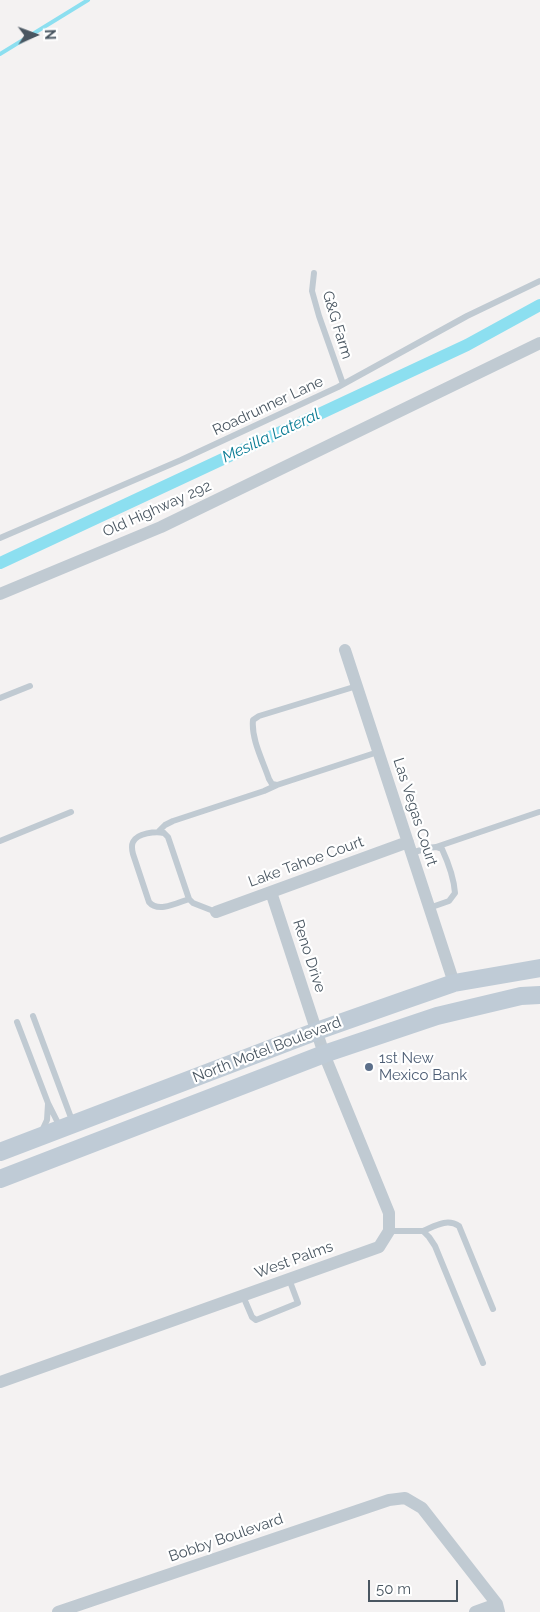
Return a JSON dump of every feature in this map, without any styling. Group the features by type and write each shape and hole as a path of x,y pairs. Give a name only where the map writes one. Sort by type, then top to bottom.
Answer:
{"main road":[{"name":"North Motel Boulevard","path":"0,1152 317,1031 454,983 540,968"},
{"name":"North Motel Boulevard","path":"0,1179 324,1054 437,1016 521,996 540,995"},
{"path":"68,1126 75,1150"}],"street":[{"name":"Old Highway 292","path":"0,594 160,527 540,343"},
{"name":"Las Vegas Court","path":"345,650 454,983"},
{"name":"Lake Tahoe Court","path":"216,912 271,892 409,848"},
{"name":"Reno Drive","path":"271,892 317,1031"},
{"path":"317,1031 324,1054 389,1213 390,1232"},
{"name":"West Palms","path":"0,1382 379,1247 390,1232"},
{"name":"Bobby Boulevard","path":"58,1612 389,1500 405,1498 422,1508 498,1608"},
{"path":"475,1612 498,1608"}],"lane":[{"name":"G&G Farm","path":"314,273 312,291 343,384"},
{"name":"Roadrunner Lane","path":"0,538 182,460 343,384 467,316 540,281"},
{"path":"0,698 30,686"},
{"path":"277,785 272,784 269,779 254,736 253,720 259,716 357,686"},
{"path":"189,899 158,908 152,906 149,902 132,848 137,838 159,831 173,821 378,752"},
{"path":"0,841 71,812"},
{"path":"409,848 436,847 539,812"},
{"path":"159,831 168,837 189,899 193,903 216,912"},
{"path":"429,908 449,901 455,894 445,855 442,850 436,847"},
{"path":"34,1016 68,1126"},
{"path":"17,1022 48,1103 68,1126"},
{"path":"37,1138 46,1125 48,1103"},
{"path":"390,1232 423,1231 447,1222 453,1222 459,1226 493,1308"},
{"path":"423,1231 435,1246 483,1363"},
{"path":"243,1296 252,1317 256,1320 298,1303 289,1279"}],"waterway":[{"path":"0,54 88,0"},
{"name":"Mesilla Lateral","path":"0,563 467,345 540,305"}],"place":[{"name":"1st New Mexico Bank","path":"369,1067"}]}
